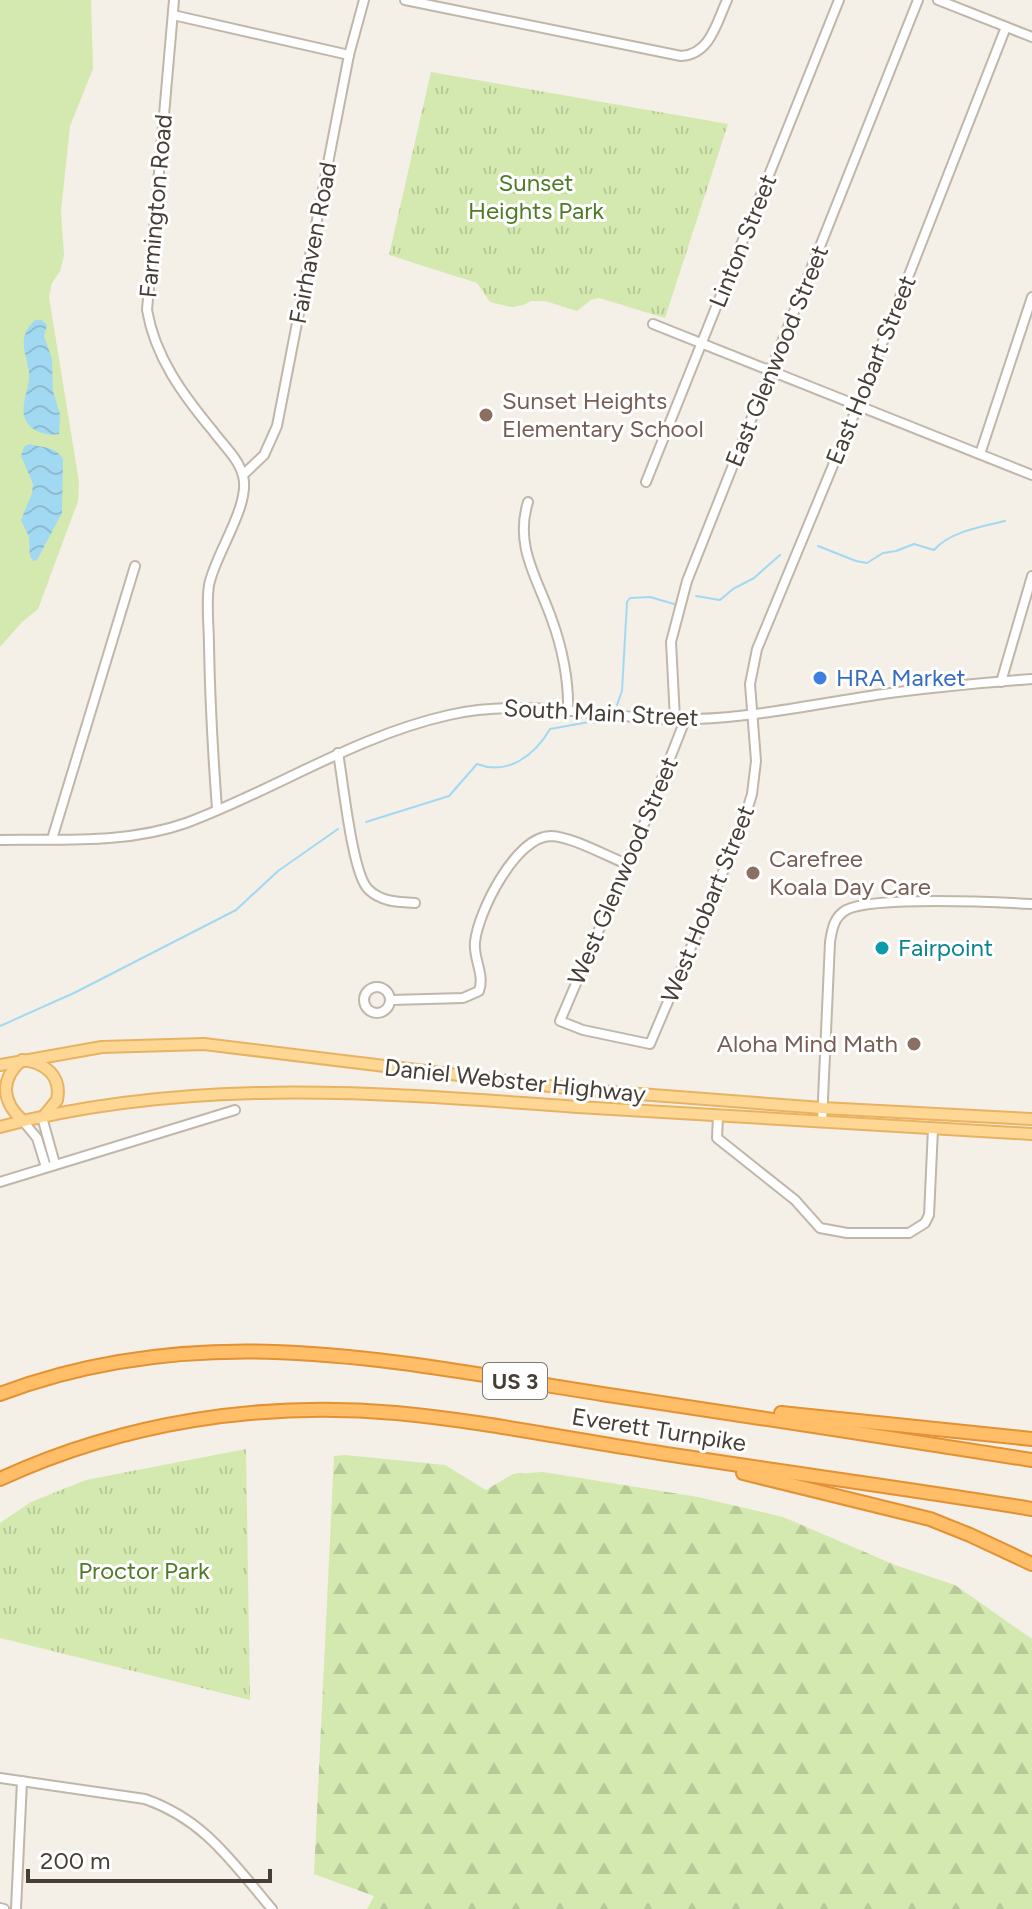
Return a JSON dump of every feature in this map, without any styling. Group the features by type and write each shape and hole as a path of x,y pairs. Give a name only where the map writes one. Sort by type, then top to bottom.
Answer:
{"highway":[{"name":"Everett Turnpike","path":"0,1394 80,1370 142,1358 260,1350 377,1360 1032,1460"},
{"path":"639,1399 1032,1439"},
{"name":"Everett Turnpike","path":"0,1479 63,1454 133,1433 205,1418 277,1411 336,1410 438,1418 1032,1509"},
{"path":"0,1486 63,1454"},
{"path":"726,1463 741,1473 930,1519 1032,1564"}],"main road":[{"name":"Daniel Webster Highway","path":"0,1065 116,1046 212,1044 574,1089 822,1108 1032,1119"},
{"path":"23,1121 6,1103 2,1089 7,1073 22,1060 45,1067 57,1083 57,1100 42,1117"},
{"name":"Daniel Webster Highway","path":"0,1127 42,1117 174,1097 277,1091 474,1099 1032,1134"}],"street":[{"name":"Farmington Road","path":"174,0 147,310 151,329 170,372 243,475"},
{"name":"Fairhaven Road","path":"243,475 264,455 277,426 349,55 364,0"},
{"path":"405,0 681,56 697,53 705,46 727,0"},
{"name":"Linton Street","path":"646,482 839,0"},
{"name":"East Glenwood Street","path":"680,720 671,650 674,626 698,551 918,0"},
{"path":"938,0 1032,37"},
{"path":"173,15 349,55"},
{"name":"East Hobart Street","path":"751,715 750,684 757,649 858,405 1006,27"},
{"path":"980,454 1032,297"},
{"path":"653,324 1032,475"},
{"path":"217,809 208,597 217,559 243,496 243,475"},
{"path":"528,502 523,524 526,556 556,632 567,688 568,711"},
{"path":"52,839 135,566"},
{"path":"1001,682 1032,576"},
{"name":"South Main Street","path":"0,840 111,837 151,832 217,809 338,753 448,715 511,707 680,720 751,715 884,694 1032,679"},
{"name":"West Hobart Street","path":"560,1021 583,1030 650,1044 748,810 755,769 751,715"},
{"name":"West Glenwood Street","path":"560,1021 627,864 680,720"},
{"path":"338,753 362,881 380,897 394,902 415,903"},
{"path":"391,1000 463,998 479,991 482,981 475,945 482,912 509,867 538,840 554,836 627,864"},
{"path":"822,1122 830,942 833,924 838,916 853,908 877,905 1032,904"},
{"path":"0,1182 235,1110"},
{"path":"718,1116 717,1138 795,1200 820,1228 847,1233 909,1233 925,1223 931,1206 933,1129"},
{"path":"42,1117 50,1166"},
{"path":"23,1121 37,1138 50,1166"},
{"path":"0,1778 145,1799 174,1810 191,1820 213,1840 272,1909"},
{"path":"16,1909 22,1781"}],"green space":[{"path":"0,0 91,0 93,69 70,126 61,211 64,256 49,297 79,482 78,501 38,609 0,647"},
{"name":"Sunset Heights Park","path":"431,72 728,124 665,318 599,298 577,311 545,301 531,301 511,307 490,302 477,283 389,255"},
{"name":"Proctor Park","path":"246,1449 250,1700 0,1638 0,1523 31,1502 86,1480"},
{"path":"334,1456 445,1465 486,1490 513,1474 543,1472 698,1497 783,1517 895,1565 955,1585 1032,1639 1032,1909 367,1909 374,1896 314,1874"}],"water":[{"path":"35,320 42,320 47,325 44,336 52,359 53,391 60,414 59,434 35,430 25,418 29,372 24,339"},
{"path":"29,444 53,450 63,459 62,513 37,560 33,561 29,537 21,520 33,484 21,456 24,447"}],"waterway":[{"path":"818,546 867,563 883,553 914,544 934,550 957,534 1005,521"},
{"path":"696,596 720,600 754,578 780,555"},
{"path":"617,705 622,691 627,602 630,598 650,597 674,604"},
{"path":"366,822 449,796 477,764 499,767 520,761 537,747 550,729 600,723"},
{"path":"0,1026 74,993 236,910 278,871 338,829"}],"place":[{"name":"Sunset Heights Elementary School","path":"486,415"},
{"name":"HRA Market","path":"820,678"},
{"name":"Carefree Koala Day Care","path":"753,873"},
{"name":"Fairpoint","path":"882,948"},
{"name":"Aloha Mind Math","path":"914,1044"}]}
